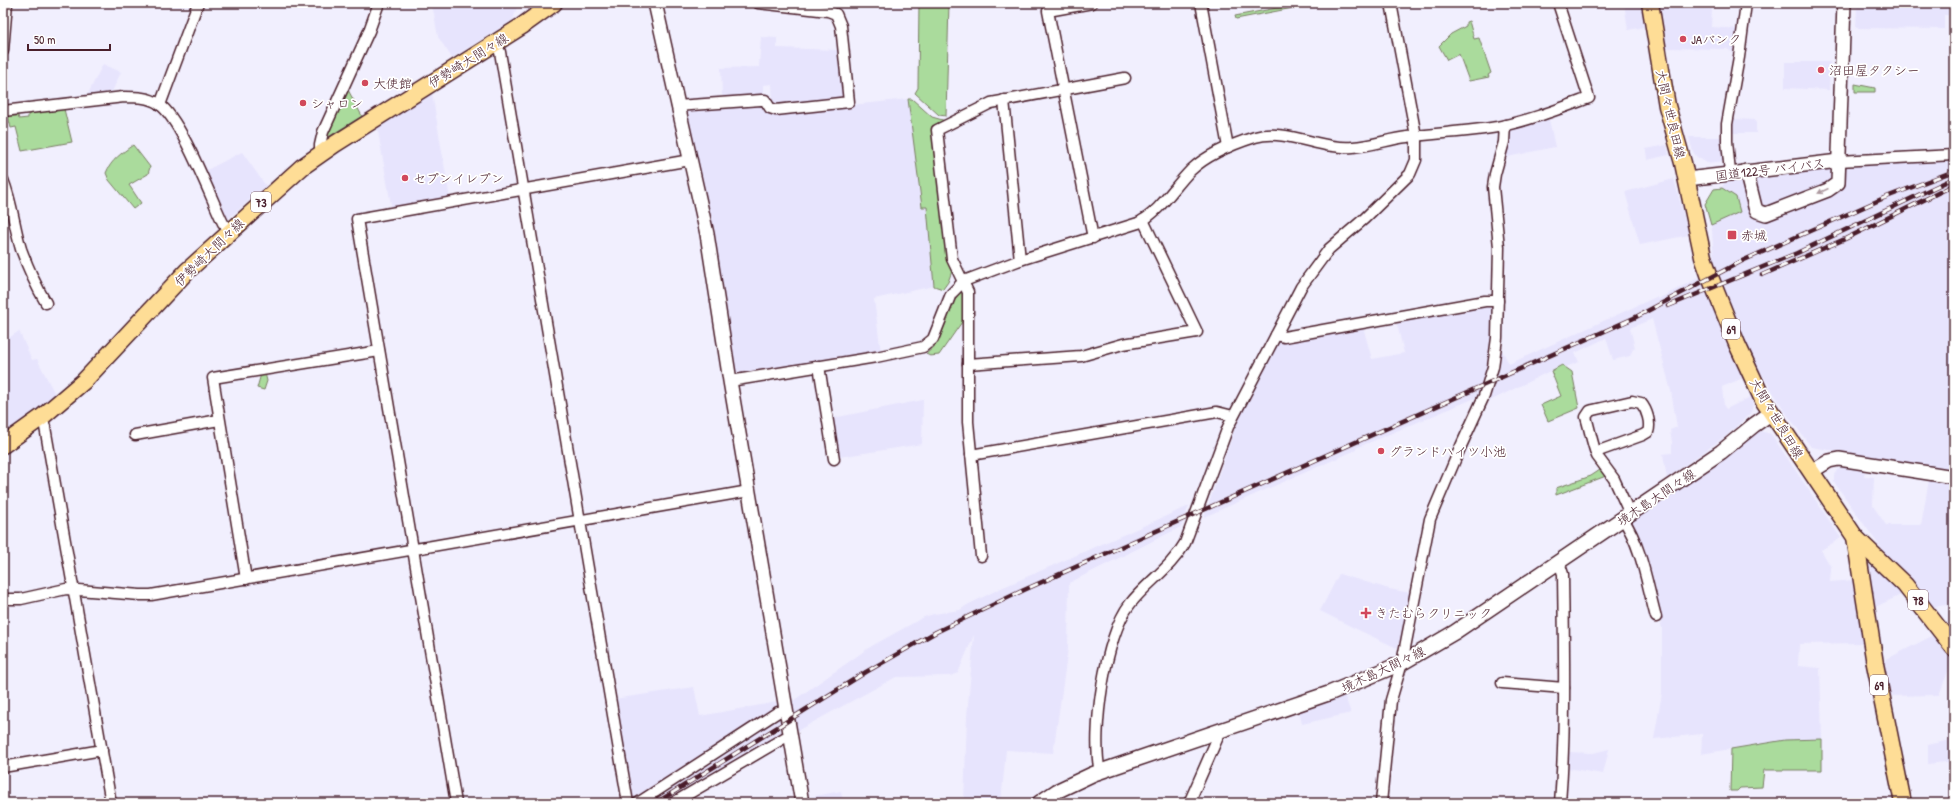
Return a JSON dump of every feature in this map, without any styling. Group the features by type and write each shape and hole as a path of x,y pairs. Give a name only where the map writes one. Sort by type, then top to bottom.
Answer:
{"main road":[{"name":"伊勢崎大間々線","path":"3,445 42,417 84,381 104,362 187,271 288,178 320,154 495,43 554,3"},
{"name":"大間々世良田線","path":"1650,3 1667,105 1687,180 1703,257 1752,378 1771,413 1855,537 1876,670 1903,803"},
{"name":"境木島大間々線","path":"1039,803 1067,786 1100,772 1330,693 1402,663 1455,632 1627,516 1721,452 1771,413"},
{"name":"78","path":"1855,537 1905,585 1954,648"}],"street":[{"path":"3,51 7,3"},
{"path":"160,105 198,3"},
{"path":"320,154 320,145 323,132 366,38 378,3"},
{"path":"655,3 707,234 748,491 802,803"},
{"path":"677,106 765,100 770,108 776,110 849,102 841,26 836,14 828,11 758,3"},
{"path":"1092,3 1048,11 1062,89 1093,238"},
{"path":"1201,3 1228,148"},
{"path":"1100,772 1096,750 1100,692 1118,628 1129,605 1169,566 1185,543 1233,416 1301,287 1329,249 1364,219 1410,174 1416,160 1416,136 1391,3"},
{"path":"730,380 896,353 927,345 936,334 951,294 964,281 1020,260 1093,238 1143,220 1162,204 1192,170 1211,156 1257,137 1288,137 1339,148 1354,147 1416,136 1505,125 1552,112 1589,98 1558,3"},
{"path":"1730,173 1726,141 1727,124 1741,46 1746,3"},
{"name":"国道122号 バイパス","path":"1687,180 1730,173 1839,161 1844,3"},
{"path":"495,43 500,52 525,190 579,522 601,636 628,803"},
{"path":"981,556 971,455 967,394 968,292 964,281 952,260 937,132 939,128 991,103 1125,78"},
{"path":"3,111 124,97 144,98 160,105 180,129 223,223 230,231"},
{"path":"1004,100 1020,260"},
{"path":"1382,803 1389,711 1402,663 1431,513 1484,396 1491,376 1496,352 1499,247 1494,187 1495,174 1504,142 1505,125"},
{"path":"1746,171 1755,207 1757,211 1766,214 1834,186 1838,183 1839,161 1954,155"},
{"path":"456,803 357,219 690,160"},
{"path":"3,180 11,202 21,249 35,284 46,303"},
{"path":"968,364 1081,356 1123,344 1197,332 1143,220"},
{"path":"1276,335 1284,337 1485,301 1498,301"},
{"path":"246,579 213,378 379,351"},
{"path":"819,366 834,458"},
{"path":"1596,452 1648,432 1649,424 1645,408 1641,403 1632,401 1590,411 1586,417 1596,452 1614,479 1627,516 1656,617"},
{"path":"971,455 1217,412 1233,416"},
{"path":"42,417 74,589 111,803"},
{"path":"135,435 219,420"},
{"path":"1811,472 1829,461 1839,459 1954,477"},
{"path":"3,599 21,599 66,589 140,596 579,522 748,491"},
{"path":"1559,562 1563,574 1564,688 1564,746 1560,803"},
{"path":"1502,682 1564,688"},
{"path":"638,803 778,712 786,710"},
{"path":"1189,803 1221,730"},
{"path":"673,803 784,738 790,737"},
{"path":"3,767 102,750"}],"shaded area":[{"path":"432,3 518,3 513,20 452,58 438,37"},
{"path":"606,3 651,3 652,7 606,5"},
{"path":"1624,3 1641,3 1644,27 1628,30"},
{"path":"1660,3 1691,3 1691,8 1712,9 1711,27 1740,29 1737,55 1727,49 1667,48"},
{"path":"1857,3 1954,3 1954,15 1944,15 1944,29 1856,28"},
{"path":"761,37 777,38 777,48 840,50 844,96 842,99 775,104 773,103 772,84 763,85 763,92 761,94 724,97 722,95 721,68 759,67"},
{"path":"1785,62 1830,62 1829,90 1785,88"},
{"path":"103,64 121,72 111,94 87,96"},
{"path":"432,93 450,199 392,210 377,126"},
{"path":"908,99 922,207 927,207 934,286 874,299 881,353 742,374 734,371 685,109 764,105 769,114"},
{"path":"1548,115 1555,147 1503,158 1512,125"},
{"path":"1733,119 1756,120 1756,133 1732,133"},
{"path":"1689,137 1722,137 1724,161 1707,163 1697,157 1693,152"},
{"path":"1667,145 1669,155 1647,160 1646,149"},
{"path":"242,152 266,186 228,219 215,198 203,172"},
{"path":"1954,159 1954,470 1811,447 1786,413 1752,358 1739,329 1714,263 1712,230 1705,204 1714,189 1722,188 1724,183 1875,164 1934,162"},
{"path":"1674,179 1689,235 1640,245 1625,192"},
{"path":"1702,276 1743,378 1722,387 1724,406 1726,409 1750,397 1753,404 1751,413 1726,436 1667,478 1663,454 1672,453 1670,430 1677,427 1671,391 1652,319 1630,328 1635,348 1630,356 1613,360 1606,338 1575,353 1579,362 1566,367 1562,365 1488,402 1501,358 1501,348 1509,364 1656,297 1658,299"},
{"path":"1487,304 1493,309 1493,346 1490,363 1480,396 1356,448 1356,450 1204,517 1236,425 1278,341 1363,327 1372,359 1404,353 1397,324 1399,320"},
{"path":"19,331 32,360 37,359 56,396 3,435 3,342"},
{"path":"923,400 922,444 839,457 833,418"},
{"path":"1760,431 1771,434 1841,538 1821,550 1831,567 1830,582 1854,580 1864,643 1799,644 1798,666 1820,668 1822,739 1785,740 1701,754 1702,734 1654,739 1662,693 1662,628 1640,546 1631,522 1725,457 1756,432"},
{"path":"1844,467 1865,470 1864,476 1874,477 1873,506 1886,525 1921,525 1929,480 1954,484 1954,604 1932,607 1914,583 1883,551 1834,482 1834,475 1837,470"},
{"path":"1189,506 1181,527 1069,583 1068,648 1053,753 1006,750 1001,803 964,803 967,716 974,635 958,673 950,676 896,677 795,732 790,703 870,647 924,617 960,610 999,589"},
{"path":"1873,563 1903,594 1873,608 1867,566"},
{"name":"きたむらクリニック","path":"1339,574 1389,589 1411,593 1401,639 1397,648 1320,611"},
{"path":"1936,634 1954,656 1939,695 1888,696 1881,662"},
{"path":"694,687 700,716 777,702 778,706 776,709 636,801 631,801 614,699"},
{"path":"1344,694 1351,713 1302,724 1299,710"},
{"path":"782,716 785,732 667,803 645,803"},
{"path":"1954,739 1954,761 1928,764 1928,745"},
{"path":"1609,749 1603,774 1567,768 1567,752 1593,753"},
{"path":"841,791 843,803 808,803 810,797"}],"green space":[{"path":"919,3 949,3 946,116 939,115 915,93 918,88"},
{"path":"1298,4 1298,7 1236,19 1235,16"},
{"path":"1469,21 1474,39 1479,38 1491,73 1488,75 1489,77 1469,81 1459,54 1447,60 1439,46 1451,34 1466,26 1466,22"},
{"path":"1855,84 1875,88 1875,92 1855,92"},
{"path":"347,88 362,116 325,139"},
{"path":"908,99 912,99 932,117 946,121 932,126 946,246 952,271 948,282 943,289 934,286 927,207 922,207"},
{"path":"64,109 72,142 22,151 16,127 11,128 8,116 18,116 19,119 28,118 28,114"},
{"path":"133,145 150,167 148,174 129,185 141,203 133,209 109,180 106,173 114,161"},
{"path":"1722,188 1736,197 1740,212 1711,225 1705,204 1714,189"},
{"path":"962,289 966,290 964,319 939,355 930,356 926,354 934,347 955,299"},
{"path":"1562,365 1572,372 1579,408 1548,421 1541,405 1561,396 1551,371"},
{"path":"265,373 267,381 264,390 257,388 261,374"},
{"path":"1600,470 1606,476 1556,495 1556,488 1591,476"},
{"path":"1822,739 1822,770 1764,770 1762,787 1740,788 1737,791 1730,791 1731,749 1785,740"}],"railway":[{"path":"656,803 866,672 936,632 1024,590 1634,318 1742,261 1884,198 1954,171"},
{"path":"1668,306 1797,253 1954,178"},
{"path":"1762,275 1845,239 1954,185"}],"place":[{"name":"JAバンク","path":"1683,39"},
{"name":"沼田屋タクシー","path":"1821,70"},
{"name":"大使館","path":"365,83"},
{"name":"シャロン","path":"303,103"},
{"name":"セブンイレブン","path":"405,178"},
{"name":"赤城","path":"1732,235"},
{"name":"グランドハイツ小池","path":"1381,451"},
{"name":"きたむらクリニック","path":"1366,613"}]}
